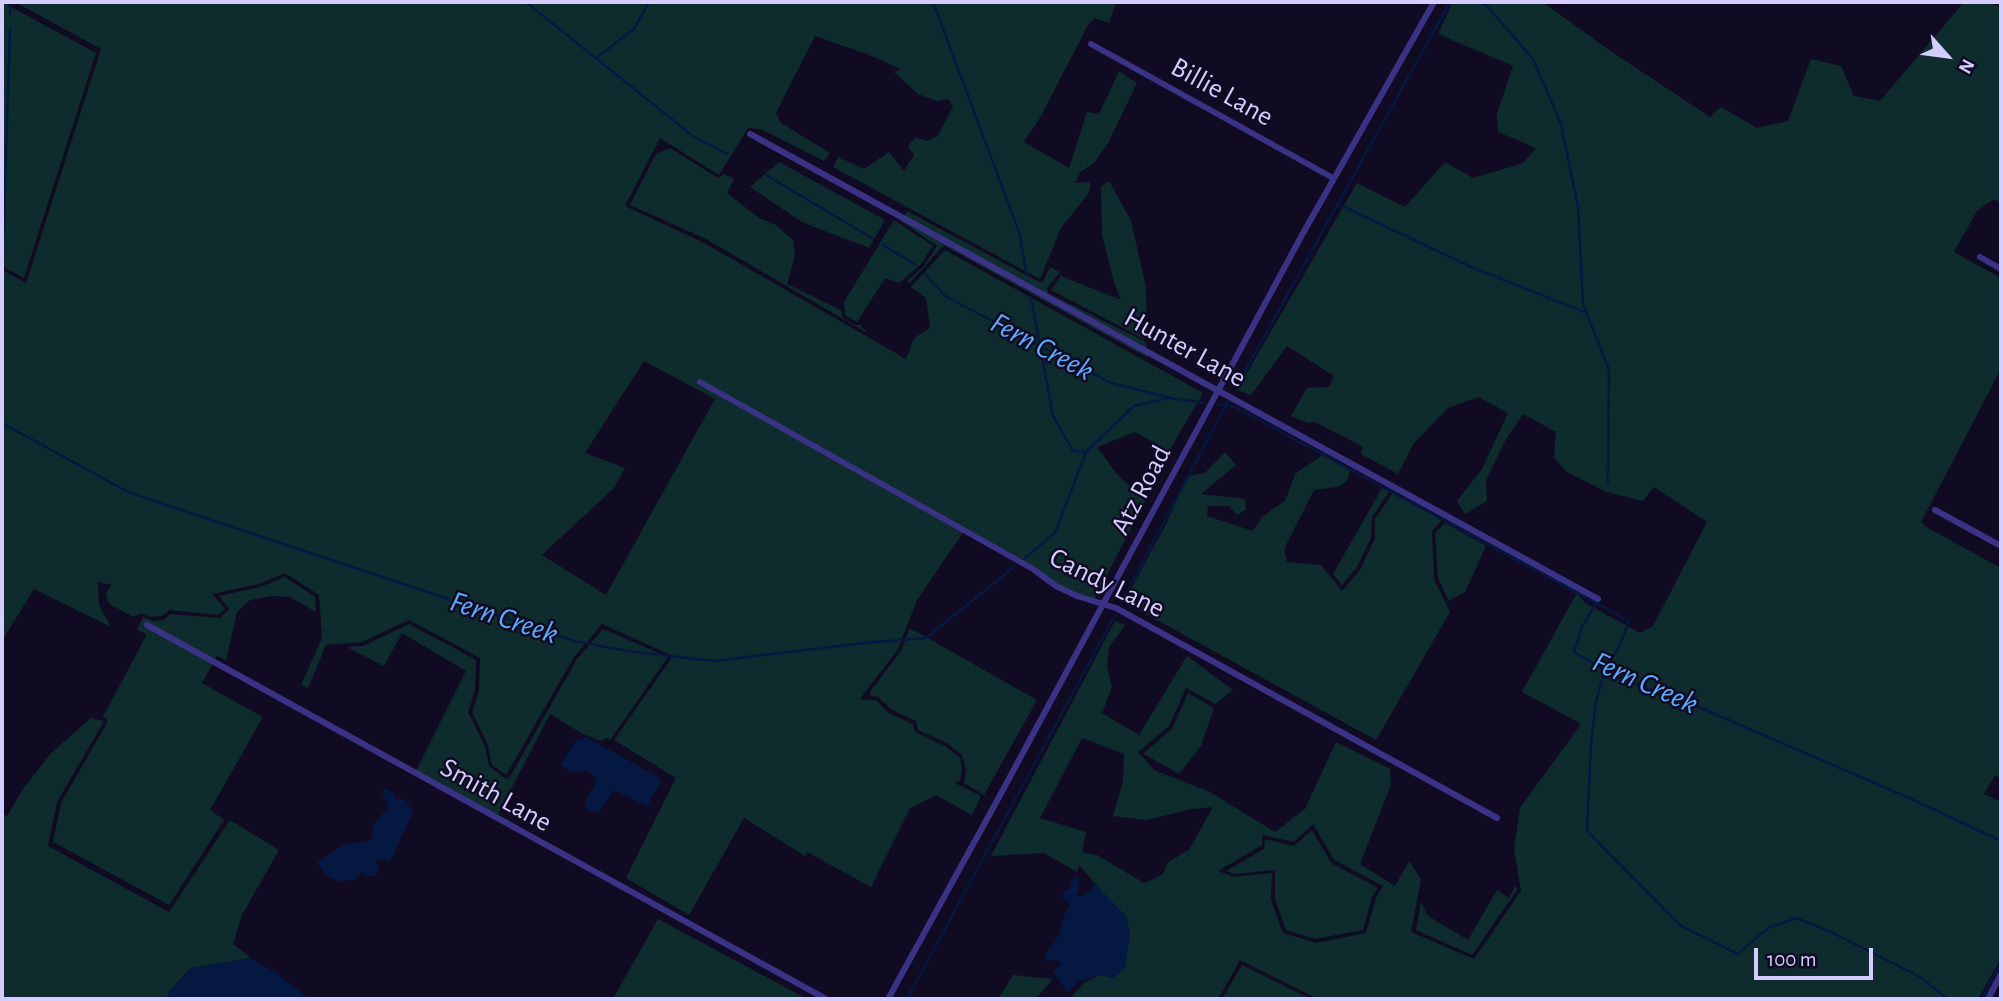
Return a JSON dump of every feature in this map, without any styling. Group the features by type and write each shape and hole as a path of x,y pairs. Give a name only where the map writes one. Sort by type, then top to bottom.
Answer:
{"street":[{"name":"Atz Road","path":"888,999 1333,178 1434,2"},
{"name":"Billie Lane","path":"1091,44 1333,178"},
{"name":"Hunter Lane","path":"750,134 1598,599"},
{"path":"1980,257 2001,269"},
{"name":"Candy Lane","path":"701,382 1033,569 1056,586 1077,596 1104,602 1497,818"},
{"path":"1935,510 2001,546"},
{"name":"Smith Lane","path":"147,625 826,999"},
{"path":"1988,999 2001,974"}],"green space":[{"path":"2,2 96,53 24,278 2,266"},
{"path":"15,2 1116,2 1109,23 1094,18 1087,27 1041,116 1024,142 1069,168 1087,112 1099,114 1119,71 1137,83 1108,143 1094,163 1080,172 1075,183 1091,182 1089,193 1061,228 1040,279 833,167 838,157 864,169 889,152 904,171 914,155 908,146 916,137 927,141 937,137 953,107 949,99 937,101 918,94 894,72 901,69 815,36 776,113 781,123 830,153 824,161 761,129 748,128 719,175 660,138 625,206 704,243 906,359 914,338 930,328 926,298 911,287 945,250 1203,393 1169,451 1135,432 1097,447 1116,473 1145,501 1094,600 1077,596 964,531 917,600 898,649 860,699 876,700 890,714 913,724 915,732 945,746 960,758 960,781 955,783 981,796 972,815 936,795 910,808 871,887 807,852 805,856 744,818 689,915 626,878 676,778 614,740 673,656 602,624 574,657 506,775 492,765 488,745 472,712 479,691 480,658 409,620 362,642 326,645 308,688 301,685 322,638 319,595 285,573 259,584 212,594 225,609 218,615 169,610 162,616 152,617 142,613 133,617 108,603 106,593 112,585 98,582 99,605 111,627 34,589 2,641 2,270 26,283 101,49","holes":["644,361 715,399 606,595 542,555 614,488 625,468 585,453"]},
{"path":"1453,2 1543,2 1603,46 1710,117 1721,107 1757,128 1788,121 1811,59 1841,66 1854,96 1880,101 1964,2 1990,2 2001,8 2001,203 1994,199 1977,211 1954,252 2001,278 2001,369 1921,522 2001,568 2001,779 1995,775 1984,794 2001,802 2001,958 1978,999 1318,999 1240,960 1218,999 1070,999 1085,982 1100,975 1114,978 1104,894 1079,865 1077,872 1044,853 991,856 1115,621 1125,625 1109,647 1107,666 1112,687 1102,713 1139,735 1187,656 1233,690 1215,704 1186,688 1169,726 1138,752 1154,770 1210,792 1275,832 1305,809 1336,742 1390,769 1391,785 1360,864 1395,886 1409,861 1421,879 1411,932 1474,959 1521,891 1514,849 1520,808 1581,724 1522,692 1577,593 1585,603 1640,633 1653,626 1707,522 1654,487 1643,501 1607,492 1567,472 1554,458 1556,432 1523,414 1506,439 1486,480 1487,501 1465,514 1457,501 1482,469 1508,413 1478,397 1448,408 1414,443 1398,474 1361,454 1363,447 1315,422 1308,423 1291,416 1307,388 1329,387 1334,376 1287,346 1251,395 1237,390 1357,183 1405,207 1445,162 1473,178 1523,163 1536,148 1498,132 1497,114 1513,66 1438,34","holes":["1082,738 1124,754 1123,781 1113,816 1147,820 1191,809 1213,807 1189,850 1168,862 1162,875 1144,883 1097,855 1082,852 1086,832 1040,818","1313,824 1334,860 1383,886 1376,898 1366,933 1316,943 1283,933 1271,900 1272,873 1234,877 1218,871 1262,845 1262,835 1294,842"]},
{"path":"670,148 718,178 724,174 734,179 727,193 759,218 776,225 793,240 795,256 787,284 841,310 843,318 860,325 869,334 706,239 630,205 656,154"},
{"path":"779,162 885,220 869,248 802,222 750,187"},
{"path":"1109,181 1131,221 1146,287 1147,332 1144,339 1051,290 1061,276 1121,300 1102,235 1101,187"},
{"path":"907,211 1039,282 1043,282 1050,267 1060,272 1047,288 1048,293 1146,342 1148,358 945,246 910,283 907,281 923,267 937,246 901,221"},
{"path":"894,220 933,246 920,265 899,283 885,278 857,322 845,315 844,302"},
{"path":"1225,452 1236,465 1201,494 1245,499 1246,510 1237,515 1229,506 1208,506 1207,516 1253,531 1263,516 1285,501 1295,474 1324,454 1351,470 1346,482 1337,487 1314,490 1284,549 1287,562 1321,565 1342,591 1360,570 1375,539 1375,519 1393,493 1442,520 1432,531 1434,579 1450,612 1376,740 1124,602 1167,522 1187,476 1205,473"},
{"path":"1382,488 1389,492 1372,517 1371,538 1357,567 1342,585 1333,574"},
{"path":"1445,523 1486,546 1465,592 1449,601 1438,578 1435,533"},
{"path":"285,577 315,597 316,612 290,597 273,596 250,600 237,612 226,660 217,656 202,683 263,717 210,810 224,820 169,905 53,842 61,803 107,723 107,719 103,717 147,634 137,630 143,617 153,621 164,620 170,614 220,618 229,609 219,596 260,587"},
{"path":"409,624 476,660 475,690 468,712 485,746 489,766 506,779 510,777 577,659 603,629 668,657 610,740 607,738 601,741 583,734 550,714 496,818 415,773 466,671 402,633 384,666 347,647 363,646"},
{"path":"910,628 1037,700 984,795 964,783 966,770 962,755 947,743 918,730 916,721 892,710 878,697 871,696 870,692 901,651"},
{"path":"1188,693 1214,708 1201,746 1179,774 1144,754 1172,729"},
{"path":"91,718 104,721 57,802 48,846 169,912 230,820 279,850 242,915 233,944 251,958 191,968 170,990 166,999 2,999 2,814 7,816 23,789 51,753"},
{"path":"1312,830 1331,863 1378,888 1372,897 1363,930 1315,939 1286,930 1275,899 1275,870 1234,874 1226,871 1264,849 1265,839 1294,846"},
{"path":"1516,885 1517,890 1472,955 1416,930 1421,902 1428,916 1468,940 1497,890 1509,898"},
{"path":"658,919 807,999 613,999"},
{"path":"1242,965 1311,999 1222,999"},
{"path":"1013,975 1053,979 1039,995 1031,999 998,999"}],"water":[{"path":"586,737 657,776 661,782 647,807 614,790 599,813 586,809 585,802 597,780 588,770 571,772 560,765 576,740"},
{"path":"384,788 392,792 396,799 405,799 413,812 390,862 381,859 375,861 379,868 376,876 361,873 356,879 342,882 326,876 317,863 345,843 368,842 373,837 373,825 389,806 382,793"},
{"path":"1074,876 1080,879 1077,897 1088,892 1095,884 1127,917 1130,934 1125,968 1114,978 1100,975 1080,981 1067,992 1053,972 1062,963 1055,960 1046,962 1045,955 1059,935 1069,908 1070,902 1062,897 1065,890 1069,890"},
{"path":"251,958 278,974 309,999 166,999 170,990 191,968"}],"waterway":[{"name":"Fern Creek","path":"10,15 11,2"},
{"name":"Fern Creek","path":"526,2 694,137 727,154"},
{"path":"596,58 634,29 649,2"},
{"path":"933,2 1019,232 1027,275"},
{"path":"1236,387 1450,2"},
{"path":"1479,2 1487,6 1533,59 1561,124 1578,207 1583,304 1609,370 1608,484"},
{"name":"Fern Creek","path":"2,284 10,29"},
{"name":"Fern Creek","path":"766,175 872,238"},
{"path":"1338,204 1471,267 1587,313"},
{"name":"Fern Creek","path":"883,245 916,265"},
{"name":"Fern Creek","path":"925,274 945,296 1111,383 1175,399 1204,403"},
{"path":"1031,297 1053,416 1073,451 1086,452"},
{"name":"Fern Creek","path":"1025,558 1055,533 1086,452 1134,406 1168,398"},
{"path":"1121,603 1228,401"},
{"name":"Fern Creek","path":"1218,404 1235,407 1629,621"},
{"name":"Fern Creek","path":"2,423 128,492 574,641 627,651 713,661 926,638 1014,567"},
{"name":"Fern Creek","path":"1596,604 1582,627 1574,652 1619,678 1694,705 1916,801 2001,841"},
{"path":"907,999 1115,615"},
{"path":"1629,621 1620,645 1605,670 1596,701 1587,831 1681,926 1738,954 1768,928 1796,918 1831,932 1920,977 1948,999"},
{"path":"1982,999 2001,963"}]}
